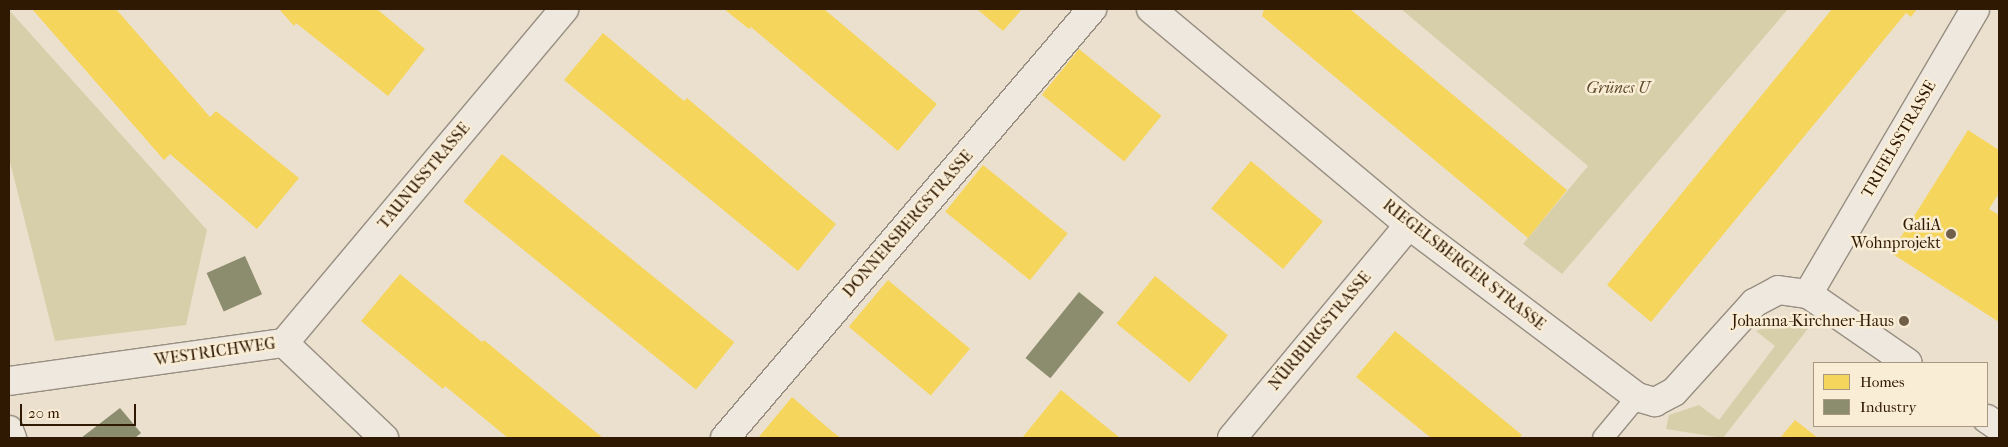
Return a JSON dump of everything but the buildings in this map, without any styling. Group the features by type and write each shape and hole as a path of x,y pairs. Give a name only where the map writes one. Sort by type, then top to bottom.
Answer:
{"street":[{"name":"TAUNUSSTRASSE","path":"284,343 564,9"},
{"name":"DONNERSBERGSTRASSE","path":"725,438 1092,9"},
{"name":"RIEGELSBERGER STRASSE","path":"1151,9 1409,225 1637,397"},
{"name":"TRIFELSSTRASSE","path":"1808,294 1975,9"},
{"name":"NÜRBURGSTRASSE","path":"1232,438 1409,225"},
{"path":"1637,397 1655,402 1674,392 1754,303 1778,290 1808,294 1907,362"},
{"name":"WESTRICHWEG","path":"9,381 284,343 384,438"},
{"path":"1988,420 1999,427"},
{"path":"9,430 12,438"}],"lane":[{"path":"1603,438 1637,397"}],"green space":[{"name":"Grünes U","path":"1401,9 1788,9 1562,274 1523,244 1588,166"},
{"path":"9,10 207,230 186,325 55,341 9,158"},
{"path":"1799,315 1817,317 1723,438 1666,429 1669,415 1699,405 1719,420 1775,346 1756,331"}],"place":[{"name":"GaliA Wohnprojekt","path":"1951,234"},
{"name":"Johanna-Kirchner-Haus","path":"1904,321"}]}
